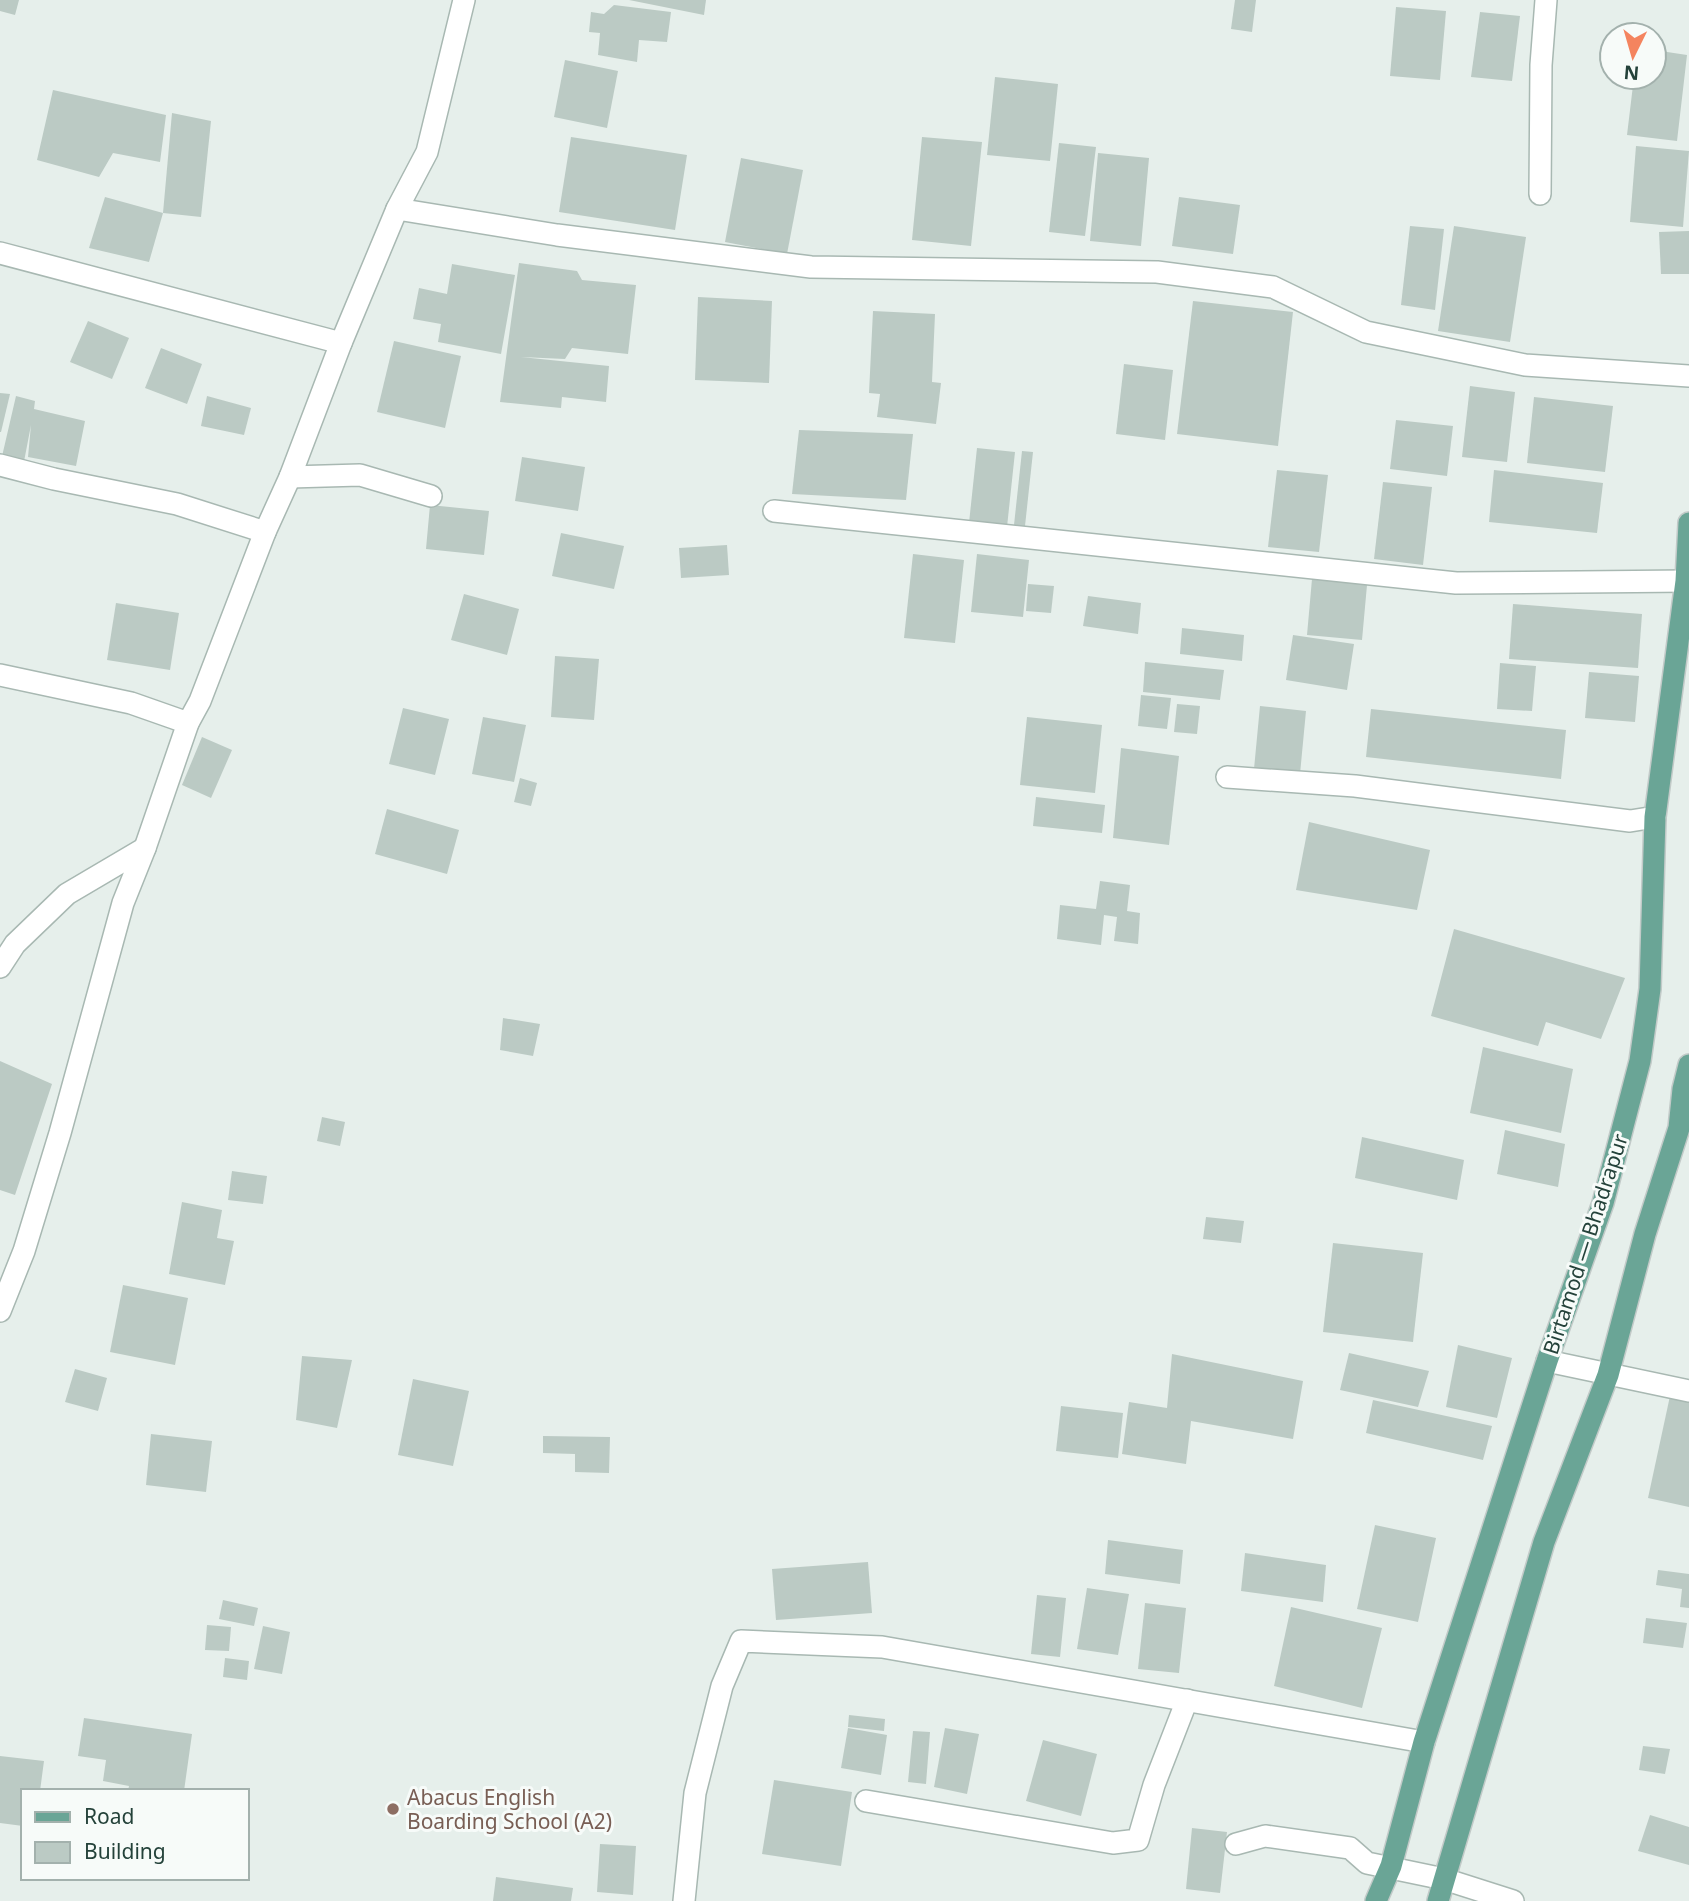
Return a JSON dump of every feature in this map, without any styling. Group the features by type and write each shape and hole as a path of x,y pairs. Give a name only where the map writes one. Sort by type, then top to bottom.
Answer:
{"main road":[{"name":"Birtamod — Bhadrapur","path":"1376,1901 1391,1867 1424,1742 1547,1361 1603,1203 1640,1061 1650,989 1655,817 1688,581 1689,523"},
{"path":"1438,1901 1544,1542 1608,1376 1645,1234 1679,1128 1689,1065"}],"street":[{"path":"0,1311 24,1251 60,1133 123,903 188,723 205,689 341,343 397,209 426,152 464,0"},
{"path":"1540,194 1541,65 1546,0"},
{"path":"397,209 557,235 811,267 1157,272 1247,283 1273,287 1366,332 1498,360 1525,365 1689,376"},
{"path":"0,253 341,343"},
{"path":"0,465 177,504 265,532"},
{"path":"290,477 360,475 431,496"},
{"path":"774,512 1456,583 1688,581"},
{"path":"0,675 131,704 188,723"},
{"path":"1227,777 1355,786 1630,821 1655,817"},
{"path":"0,968 8,942 67,894 145,848"},
{"path":"1547,1361 1689,1391"},
{"path":"684,1901 695,1793 722,1686 741,1641 882,1647 1424,1742"},
{"path":"866,1801 1113,1843 1138,1840 1154,1785 1187,1700"},
{"path":"1236,1844 1265,1836 1350,1848 1367,1863 1444,1879 1513,1901"}],"building":[{"path":"0,0 19,0 15,15 0,11"},
{"path":"629,0 706,0 704,15"},
{"path":"1235,0 1256,0 1252,32 1231,29"},
{"path":"614,5 671,12 667,42 639,40 637,62 598,55 600,33 589,32 591,12 604,14"},
{"path":"1396,7 1446,11 1440,80 1390,76"},
{"path":"1480,12 1520,16 1512,81 1471,77"},
{"path":"1668,52 1687,55 1677,141 1627,135 1632,91 1668,91"},
{"path":"565,60 618,71 607,128 554,117"},
{"path":"995,77 1058,84 1050,161 987,155"},
{"path":"53,90 166,115 160,162 113,153 99,177 37,160"},
{"path":"172,113 211,121 201,217 163,213"},
{"path":"571,137 687,155 675,230 559,212"},
{"path":"922,137 982,142 971,246 912,240"},
{"path":"1059,143 1096,147 1085,236 1049,232"},
{"path":"1636,146 1689,151 1683,227 1630,222"},
{"path":"1098,153 1149,158 1141,246 1090,241"},
{"path":"741,158 803,170 787,254 725,242"},
{"path":"105,197 163,213 149,262 89,248"},
{"path":"1179,197 1240,205 1233,254 1172,246"},
{"path":"1410,226 1444,229 1435,310 1401,305"},
{"path":"1454,226 1526,237 1510,342 1438,331"},
{"path":"1689,231 1689,274 1661,274 1659,232"},
{"path":"519,263 577,271 582,280 636,285 628,354 572,348 565,359 521,357 609,366 606,402 562,397 561,408 500,402"},
{"path":"452,264 515,275 501,354 438,342 441,324 413,319 419,288 447,294"},
{"path":"698,297 772,301 769,383 695,380"},
{"path":"1193,301 1293,312 1278,446 1177,434"},
{"path":"873,311 935,314 932,382 941,383 936,424 877,417 880,394 869,393"},
{"path":"88,321 129,338 112,379 70,362"},
{"path":"394,341 461,356 445,428 377,412"},
{"path":"161,348 202,364 187,404 145,388"},
{"path":"1124,364 1173,370 1165,440 1116,434"},
{"path":"1470,386 1515,392 1507,462 1462,457"},
{"path":"0,393 10,394 1,432 0,432"},
{"path":"16,396 35,401 34,409 85,421 76,466 28,457 31,425 22,472 0,465"},
{"path":"207,396 251,408 244,435 201,426"},
{"path":"1534,397 1613,406 1605,472 1527,463"},
{"path":"1396,420 1453,426 1447,476 1390,469"},
{"path":"799,430 913,434 906,500 792,494"},
{"path":"977,448 1015,452 1007,527 969,523"},
{"path":"1022,451 1033,452 1025,526 1014,525"},
{"path":"522,457 585,467 578,511 515,501"},
{"path":"1277,470 1328,475 1319,552 1268,547"},
{"path":"1494,470 1603,483 1597,533 1489,522"},
{"path":"1383,482 1432,487 1423,565 1374,559"},
{"path":"430,505 489,511 484,555 426,549"},
{"path":"561,533 624,546 614,589 552,576"},
{"path":"727,545 729,575 681,578 679,548"},
{"path":"913,554 964,560 955,643 904,638"},
{"path":"977,554 1029,560 1023,617 971,612"},
{"path":"1312,579 1367,585 1362,640 1307,635"},
{"path":"1028,584 1054,586 1051,613 1026,611"},
{"path":"464,594 519,609 507,655 451,640"},
{"path":"1088,596 1141,603 1138,634 1083,626"},
{"path":"116,603 179,613 170,670 107,660"},
{"path":"1513,604 1642,614 1638,668 1509,659"},
{"path":"1182,628 1244,635 1242,661 1180,654"},
{"path":"1293,635 1354,644 1347,690 1286,680"},
{"path":"555,656 599,659 594,720 551,717"},
{"path":"1145,662 1224,670 1220,700 1143,692"},
{"path":"1500,663 1536,666 1532,711 1497,709"},
{"path":"1589,672 1639,676 1635,722 1585,718"},
{"path":"1141,695 1171,698 1167,729 1138,726"},
{"path":"1177,704 1200,706 1197,734 1174,732"},
{"path":"1260,706 1306,711 1300,774 1254,769"},
{"path":"403,708 449,719 435,775 389,764"},
{"path":"1371,709 1566,730 1561,779 1366,757"},
{"path":"483,717 526,725 514,782 472,774"},
{"path":"1027,717 1102,725 1095,793 1020,785"},
{"path":"202,737 232,750 211,798 182,785"},
{"path":"1121,748 1179,756 1169,845 1113,838"},
{"path":"520,778 537,783 531,806 514,802"},
{"path":"1036,797 1105,805 1102,833 1033,826"},
{"path":"387,809 459,830 447,874 375,854"},
{"path":"1309,822 1430,850 1417,910 1296,890"},
{"path":"1100,881 1130,885 1127,911 1140,913 1138,944 1114,941 1117,917 1104,915 1101,945 1057,939 1060,905 1096,909"},
{"path":"1454,929 1625,978 1601,1039 1546,1022 1538,1046 1431,1016"},
{"path":"503,1018 540,1024 533,1056 500,1050"},
{"path":"1483,1047 1573,1069 1561,1133 1470,1113"},
{"path":"0,1061 52,1084 15,1195 0,1190"},
{"path":"322,1117 345,1122 340,1146 317,1141"},
{"path":"1505,1130 1565,1144 1558,1187 1497,1174"},
{"path":"1362,1137 1464,1160 1457,1200 1355,1178"},
{"path":"232,1171 267,1176 263,1204 228,1200"},
{"path":"182,1202 222,1210 217,1238 234,1241 225,1285 169,1274"},
{"path":"1206,1217 1244,1221 1241,1243 1203,1239"},
{"path":"1333,1243 1423,1253 1413,1342 1323,1332"},
{"path":"123,1285 188,1298 175,1365 110,1352"},
{"path":"1458,1345 1512,1358 1497,1418 1446,1407"},
{"path":"1349,1353 1429,1371 1418,1407 1340,1390"},
{"path":"1172,1354 1303,1381 1293,1439 1191,1421 1186,1464 1122,1454 1129,1402 1167,1408"},
{"path":"302,1356 352,1360 337,1428 296,1420"},
{"path":"75,1369 107,1378 98,1411 65,1402"},
{"path":"413,1379 469,1391 453,1466 398,1455"},
{"path":"1670,1396 1689,1400 1689,1507 1648,1498"},
{"path":"1373,1400 1492,1426 1483,1460 1366,1433"},
{"path":"1061,1406 1123,1413 1118,1458 1056,1451"},
{"path":"151,1434 212,1441 206,1492 146,1485"},
{"path":"543,1436 610,1437 609,1473 575,1472 575,1454 543,1453"},
{"path":"1375,1525 1436,1538 1418,1622 1357,1609"},
{"path":"1108,1540 1183,1550 1180,1584 1105,1574"},
{"path":"1245,1553 1326,1565 1323,1602 1241,1591"},
{"path":"868,1562 872,1613 776,1620 772,1569"},
{"path":"1658,1570 1689,1574 1689,1608 1680,1607 1682,1589 1656,1585"},
{"path":"1087,1588 1129,1594 1118,1655 1077,1649"},
{"path":"1037,1595 1066,1598 1060,1657 1031,1654"},
{"path":"223,1600 258,1608 254,1626 219,1619"},
{"path":"1145,1603 1186,1608 1179,1673 1138,1669"},
{"path":"1291,1607 1382,1628 1362,1708 1274,1686"},
{"path":"1646,1618 1687,1623 1683,1648 1643,1643"},
{"path":"207,1625 231,1627 229,1651 205,1650"},
{"path":"263,1626 290,1632 282,1674 254,1669"},
{"path":"225,1658 249,1661 247,1680 223,1677"},
{"path":"849,1715 885,1719 884,1731 848,1727"},
{"path":"84,1718 192,1734 184,1789 128,1789 129,1786 103,1781 106,1760 78,1756"},
{"path":"848,1728 887,1735 881,1775 841,1768"},
{"path":"945,1728 979,1734 967,1794 934,1787"},
{"path":"913,1731 930,1732 926,1784 908,1782"},
{"path":"1043,1740 1097,1754 1081,1816 1026,1801"},
{"path":"1643,1746 1670,1749 1665,1774 1639,1770"},
{"path":"0,1756 44,1761 40,1789 21,1789 21,1826 0,1823"},
{"path":"774,1780 852,1792 841,1866 762,1854"},
{"path":"1650,1815 1689,1827 1689,1865 1638,1851"},
{"path":"1192,1828 1227,1832 1220,1893 1186,1889"},
{"path":"600,1844 636,1846 633,1895 597,1892"},
{"path":"496,1877 573,1888 571,1901 493,1901"}],"place":[{"name":"Abacus English Boarding School (A2)","path":"393,1809"}]}
